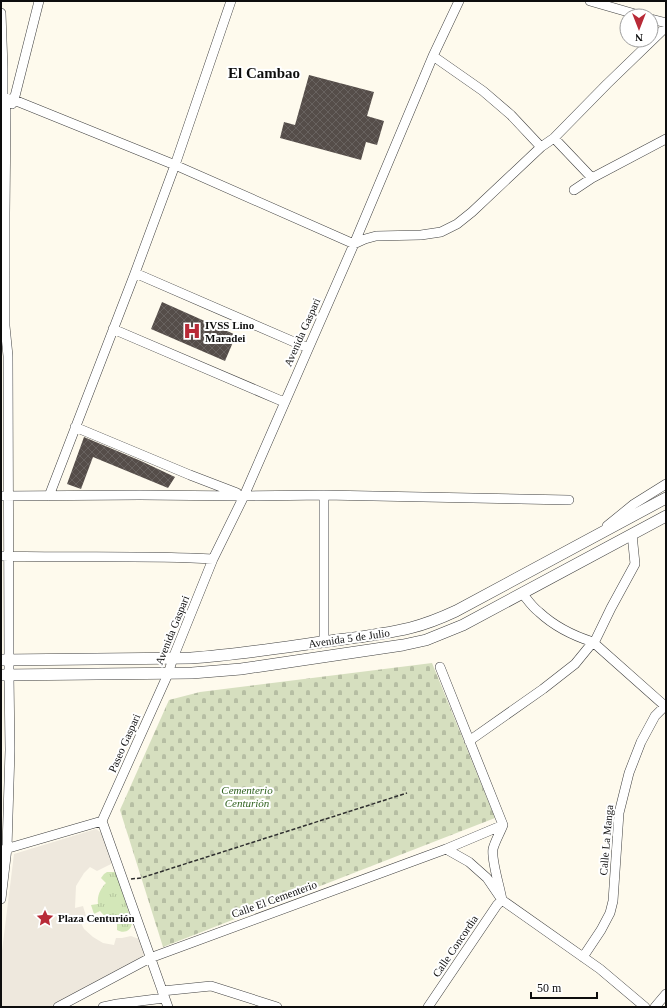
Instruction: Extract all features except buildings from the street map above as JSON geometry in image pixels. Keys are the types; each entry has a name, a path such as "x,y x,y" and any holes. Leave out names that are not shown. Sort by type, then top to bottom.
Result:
{"street":[{"path":"6,112 14,100 39,1"},
{"path":"49,496 175,165 231,1"},
{"name":"Avenida Gaspari","path":"168,674 173,658 214,559 244,496 354,244 433,56 459,1"},
{"path":"590,1 619,9"},
{"path":"1,13 3,68 2,97 6,112 5,326 8,356 5,496 5,675 10,750 5,801 1,899"},
{"path":"2,97 14,100 175,165 354,244 376,236 421,235 441,232 457,224 472,212 541,147 554,138 666,27"},
{"path":"433,56 483,91 511,115 541,147"},
{"path":"554,138 592,178"},
{"path":"574,190 592,178 666,139"},
{"path":"135,273 308,348"},
{"path":"113,329 284,402"},
{"path":"1,349 8,356"},
{"path":"75,427 244,496"},
{"path":"595,536 634,504 666,484"},
{"path":"5,496 324,495 569,500"},
{"path":"324,495 324,642"},
{"name":"Avenida 5 de Julio","path":"5,660 191,658 324,642 411,628 456,611 666,498"},
{"name":"Avenida 5 de Julio","path":"5,675 192,673 240,669 415,643 440,635 463,625 632,534 665,519"},
{"path":"470,741 550,684 574,664 594,643 635,564 632,534"},
{"path":"5,556 214,559"},
{"path":"522,593 538,612 553,623 576,636 594,643 666,706"},
{"path":"440,666 503,825 493,850 494,864 501,889 502,900"},
{"name":"Paseo Gaspari","path":"102,822 168,674"},
{"name":"Calle La Manga","path":"583,957 601,930 610,913 613,901 619,813 629,773 640,742 655,716 666,706"},
{"path":"4,849 102,822 168,1007"},
{"name":"Calle El Cementerio","path":"58,1007 150,958 446,848 503,825"},
{"path":"446,848 469,862 487,878 502,900 600,969 645,1007"},
{"name":"Calle Concordia","path":"428,1007 497,905 502,900"},
{"path":"103,1007 163,994 212,986 277,1007"},
{"path":"655,1007 666,994"}],"path":[{"path":"123,880 141,878 407,794"}],"green space":[{"name":"Cementerio Centurión","path":"432,663 495,818 163,947 120,810 169,700 200,692"},
{"path":"107,872 116,872 132,923 129,930 125,932 117,930 117,923 109,921 100,911 94,914 91,905 98,904 99,893 106,883 101,878"}],"shaded area":[{"name":"Plaza Centurión","path":"96,829 104,835 112,859 111,864 97,871 90,867 84,873 76,886 75,908 83,906 86,916 80,921 84,929 103,943 114,945 116,938 131,936 139,939 145,955 143,958 50,1007 1,1007 1,959 14,854"}],"place":[{"name":"IVSS Lino Maradei","path":"192,331"},
{"name":"Plaza Centurión","path":"45,918"}],"district":[{"name":"El Cambao","path":"264,73"}]}
